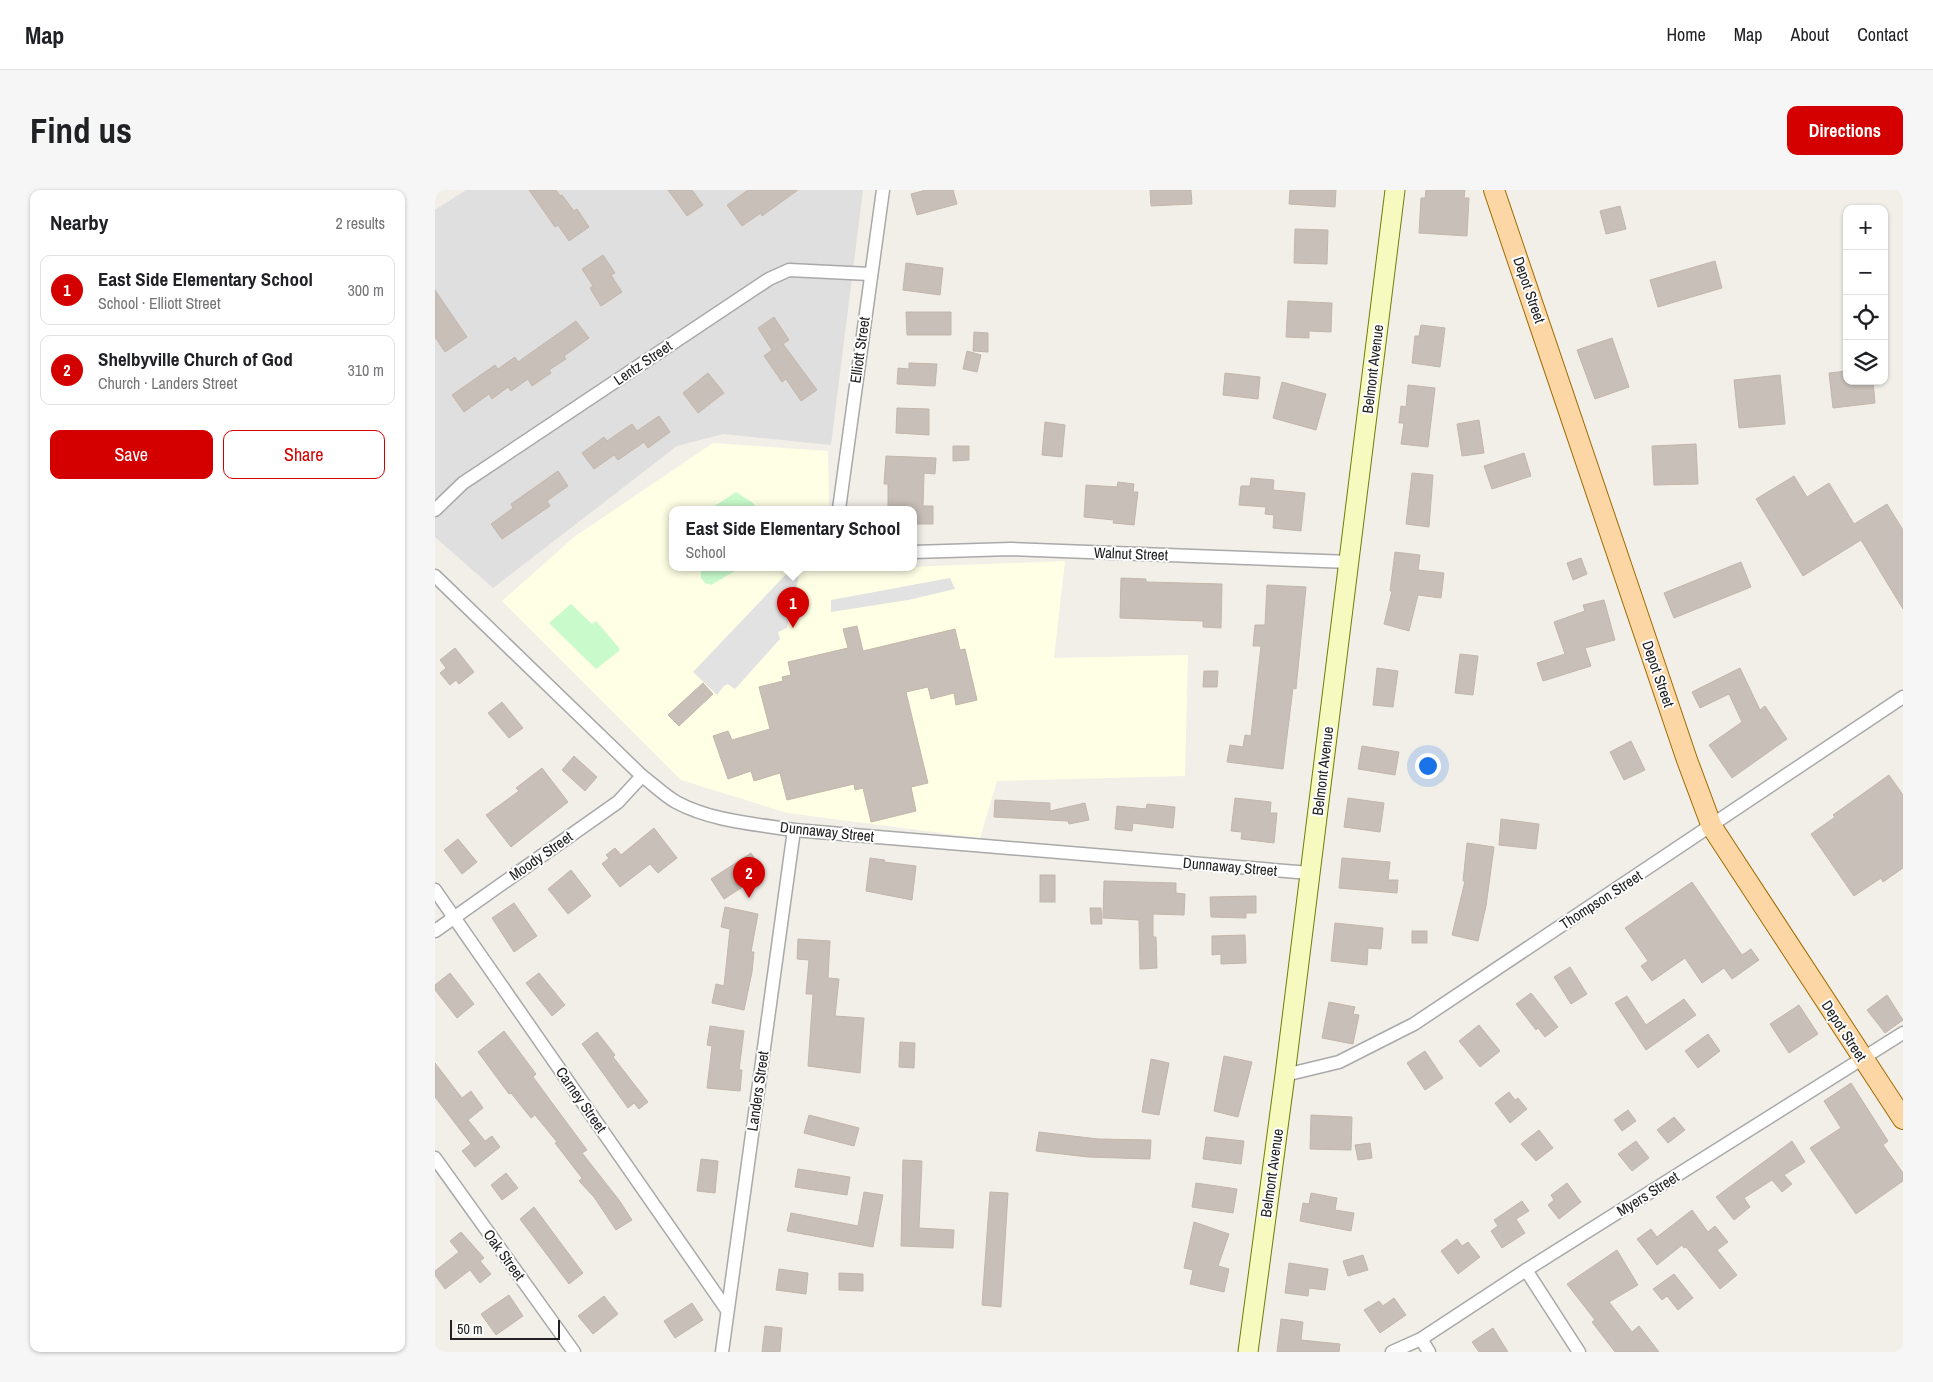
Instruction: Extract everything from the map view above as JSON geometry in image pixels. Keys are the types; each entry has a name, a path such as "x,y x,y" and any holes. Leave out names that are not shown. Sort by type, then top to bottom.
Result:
{"main road":[{"name":"Belmont Avenue","path":"1248,1352 1350,562 1395,190"},
{"name":"Depot Street","path":"1494,190 1687,760 1712,826 1903,1119"}],"street":[{"name":"Elliott Street","path":"839,506 883,190"},
{"name":"Lentz Street","path":"435,510 463,483 769,279 789,270 870,274"},
{"name":"Walnut Street","path":"917,552 1011,549 1350,562"},
{"name":"Dunnaway Street","path":"435,576 642,776 676,801 697,811 721,818 794,830 1310,873"},
{"name":"Thompson Street","path":"1285,1075 1339,1062 1414,1024 1903,697"},
{"name":"Moody Street","path":"435,931 617,802 642,776"},
{"name":"Landers Street","path":"722,1352 794,830"},
{"name":"Carney Street","path":"435,890 727,1310"},
{"name":"Myers Street","path":"1392,1352 1421,1339 1903,1033"},
{"name":"Oak Street","path":"435,1158 574,1352"},
{"path":"1527,1270 1579,1352"},
{"path":"1421,1339 1429,1352"}],"shaded area":[{"path":"466,190 863,190 831,445 723,434 677,446 493,588 435,537 435,210"},
{"path":"713,443 828,451 829,506 669,506 669,571 917,571 917,567 1065,561 1054,658 1188,655 1185,776 997,781 980,838 787,813 681,780 502,601 574,537"},
{"path":"789,571 794,571 799,575 787,628 778,632 780,639 735,689 728,684 717,695 693,672"},
{"path":"950,578 955,589 908,600 831,612 831,600"}],"green space":[{"path":"736,492 755,506 715,506"},
{"path":"701,571 735,571 711,585 705,583 701,578"},
{"path":"571,604 592,624 596,621 619,648 619,651 596,669 549,623"}],"building":[{"path":"529,190 556,190 574,211 577,209 589,227 569,241 558,225 555,227"},
{"path":"668,190 692,190 703,205 687,216"},
{"path":"748,190 798,190 762,216 761,213 742,226 727,205"},
{"path":"926,190 953,190 957,204 917,215 911,194"},
{"path":"1150,190 1191,190 1192,204 1151,206"},
{"path":"1290,190 1336,190 1335,207 1289,204"},
{"path":"1426,190 1465,190 1464,198 1469,198 1467,236 1419,233 1421,198 1425,198"},
{"path":"1620,206 1626,229 1606,234 1600,211"},
{"path":"1295,229 1328,230 1327,264 1294,263"},
{"path":"603,255 615,273 611,275 622,292 601,306 590,288 593,286 582,269"},
{"path":"1715,261 1722,288 1658,307 1650,280"},
{"path":"906,263 943,268 940,295 903,290"},
{"path":"435,290 467,337 445,352 435,337"},
{"path":"1288,301 1332,303 1331,332 1309,331 1309,338 1286,337"},
{"path":"906,312 951,312 951,335 907,335"},
{"path":"774,317 789,340 783,344 817,390 801,401 786,379 782,382 764,356 772,350 758,328"},
{"path":"576,321 589,338 564,356 566,359 549,370 551,373 532,386 528,379 511,391 508,387 492,399 489,394 464,412 452,395 495,365 498,369 515,357 518,362"},
{"path":"1421,325 1445,328 1440,367 1412,363 1415,336 1419,336"},
{"path":"974,332 988,333 988,352 973,351"},
{"path":"1612,338 1629,387 1595,399 1577,350"},
{"path":"967,351 981,355 977,372 963,369"},
{"path":"909,363 937,364 935,386 897,384 898,368 909,369"},
{"path":"1843,371 1843,385 1873,385 1875,403 1833,408 1829,373"},
{"path":"708,373 724,393 698,413 683,393"},
{"path":"1225,373 1260,377 1258,399 1223,395"},
{"path":"1780,375 1785,424 1739,428 1734,380"},
{"path":"1282,382 1326,394 1316,430 1273,418"},
{"path":"1408,385 1435,388 1428,447 1401,444 1404,423 1399,423 1401,406 1406,407"},
{"path":"897,408 929,409 929,435 896,433"},
{"path":"659,416 670,432 648,448 644,442 618,460 614,455 594,469 582,453 604,437 607,441 632,424 637,431"},
{"path":"1479,420 1484,453 1462,456 1457,424"},
{"path":"1045,422 1065,425 1062,457 1042,455"},
{"path":"1696,444 1698,484 1654,485 1652,446"},
{"path":"953,446 969,446 969,460 953,461"},
{"path":"1524,453 1531,476 1492,489 1484,466"},
{"path":"886,456 936,458 935,474 924,473 923,506 933,506 933,524 917,524 917,506 888,506 888,484 884,484"},
{"path":"558,471 568,486 547,501 550,506 502,539 491,524 513,508 511,504"},
{"path":"1412,473 1433,475 1429,527 1406,524"},
{"path":"1794,476 1807,497 1829,483 1854,524 1887,504 1903,530 1903,609 1861,540 1803,576 1756,499"},
{"path":"1251,478 1274,480 1273,490 1305,493 1301,531 1273,528 1274,515 1265,514 1266,507 1239,505 1241,486 1250,486"},
{"path":"1118,482 1134,484 1133,492 1138,492 1134,525 1113,523 1114,520 1084,517 1086,485 1117,487"},
{"path":"1395,552 1420,555 1418,570 1444,573 1441,598 1418,595 1409,631 1384,624 1392,591 1390,591"},
{"path":"1581,558 1587,574 1573,580 1567,563"},
{"path":"1741,562 1751,587 1674,618 1664,593"},
{"path":"1121,578 1146,579 1146,582 1222,584 1221,628 1203,627 1203,621 1120,618"},
{"path":"1267,585 1306,587 1296,689 1293,688 1283,769 1227,762 1230,745 1243,747 1245,735 1251,736 1261,646 1253,646 1255,625 1265,625"},
{"path":"1604,600 1615,640 1585,648 1591,666 1543,681 1537,663 1565,654 1554,622 1585,611 1583,605"},
{"path":"857,626 863,651 955,629 960,650 965,649 977,700 956,705 954,693 931,699 928,687 906,692 928,783 911,787 916,811 871,822 863,788 855,790 854,784 787,800 780,773 754,781 751,771 728,779 713,736 728,731 732,740 770,729 759,687 783,681 782,677 791,675 788,662 848,648 843,629"},
{"path":"455,648 474,672 459,684 456,680 450,685 440,673 446,668 440,660"},
{"path":"1460,654 1478,656 1473,695 1455,693"},
{"path":"1377,668 1398,671 1393,707 1373,705"},
{"path":"1740,668 1760,710 1765,706 1787,739 1732,778 1709,745 1742,722 1729,694 1700,708 1692,692"},
{"path":"1204,671 1218,671 1217,687 1203,687"},
{"path":"703,683 713,694 679,726 668,715"},
{"path":"502,702 523,728 509,738 488,713"},
{"path":"1631,741 1645,770 1624,780 1610,752"},
{"path":"1362,746 1399,752 1395,775 1358,769"},
{"path":"574,756 597,777 585,791 562,770"},
{"path":"542,768 568,802 511,847 486,815 519,791 516,788"},
{"path":"1889,775 1903,795 1903,868 1883,882 1881,878 1854,896 1811,834 1835,817 1833,815"},
{"path":"1235,798 1271,802 1270,813 1277,813 1274,843 1241,839 1242,832 1231,831"},
{"path":"1348,798 1384,803 1380,832 1344,827"},
{"path":"995,800 1050,803 1050,811 1085,803 1089,820 1069,824 1068,821 994,817"},
{"path":"1147,804 1175,807 1173,828 1133,823 1132,831 1115,829 1117,806 1146,809"},
{"path":"1501,819 1539,824 1536,849 1499,845"},
{"path":"654,828 677,858 658,873 650,864 620,887 602,864 609,858 606,855 615,848 621,855"},
{"path":"458,839 477,862 462,874 444,850"},
{"path":"1467,843 1494,847 1486,906 1478,941 1452,935 1465,881 1463,881"},
{"path":"751,853 764,873 724,899 711,879"},
{"path":"870,858 885,860 884,862 916,866 912,900 866,891"},
{"path":"1342,858 1390,862 1388,880 1398,880 1397,893 1339,888"},
{"path":"571,870 591,896 568,914 548,889"},
{"path":"1040,875 1055,875 1055,902 1040,902"},
{"path":"1104,881 1176,883 1176,893 1185,894 1184,915 1153,914 1153,937 1156,937 1157,968 1140,969 1139,920 1103,918"},
{"path":"1692,882 1742,955 1751,949 1759,960 1732,979 1724,968 1702,983 1685,958 1652,981 1641,966 1648,961 1625,928"},
{"path":"1256,896 1256,913 1246,913 1246,918 1211,917 1210,897"},
{"path":"514,903 537,936 514,952 492,918"},
{"path":"725,907 758,914 751,952 754,952 752,972 744,1010 712,1003 716,984 724,986 730,929 721,927"},
{"path":"1090,908 1101,908 1102,924 1091,924"},
{"path":"1335,923 1383,928 1381,949 1368,948 1367,965 1331,961"},
{"path":"1412,931 1427,931 1427,943 1412,943"},
{"path":"1245,935 1246,963 1221,964 1221,954 1212,955 1212,936"},
{"path":"798,939 830,941 828,978 839,979 835,1016 864,1018 860,1073 808,1066 813,994 806,994 809,960 797,959"},
{"path":"1570,967 1587,994 1571,1004 1554,977"},
{"path":"450,973 474,1004 457,1018 435,990 435,985"},
{"path":"539,973 565,1005 552,1016 526,983"},
{"path":"1531,993 1558,1027 1545,1037 1538,1028 1536,1030 1516,1004"},
{"path":"1887,995 1903,1020 1885,1033 1867,1010"},
{"path":"1627,996 1646,1025 1684,999 1696,1015 1646,1050 1615,1003"},
{"path":"1329,1002 1355,1007 1353,1014 1359,1015 1353,1044 1322,1038"},
{"path":"1799,1005 1818,1034 1789,1053 1770,1024"},
{"path":"1479,1025 1500,1051 1480,1067 1459,1041"},
{"path":"710,1026 744,1031 739,1070 742,1070 740,1091 707,1088 712,1046 707,1045"},
{"path":"504,1031 536,1074 533,1077 587,1150 582,1153 619,1200 632,1220 616,1230 594,1197 579,1181 582,1178 555,1143 557,1142 535,1115 531,1118 511,1093 509,1094 478,1052"},
{"path":"597,1032 615,1055 613,1057 648,1102 639,1109 634,1103 628,1108 582,1044"},
{"path":"1708,1034 1720,1051 1698,1068 1685,1051"},
{"path":"900,1042 915,1043 914,1068 899,1067"},
{"path":"1425,1051 1443,1078 1425,1090 1407,1063"},
{"path":"1224,1056 1252,1062 1238,1117 1214,1111"},
{"path":"1151,1059 1169,1063 1159,1115 1142,1112"},
{"path":"435,1063 462,1098 471,1091 483,1108 468,1120 485,1141 492,1136 500,1147 475,1167 462,1151 471,1144 435,1097"},
{"path":"1851,1083 1888,1141 1883,1145 1903,1173 1903,1181 1856,1214 1810,1148 1841,1128 1824,1101"},
{"path":"1509,1092 1515,1100 1518,1098 1527,1109 1510,1123 1495,1103"},
{"path":"1628,1110 1636,1121 1622,1131 1614,1120"},
{"path":"809,1115 859,1128 854,1146 804,1133"},
{"path":"1311,1115 1352,1117 1351,1150 1310,1149"},
{"path":"1674,1117 1685,1130 1668,1143 1657,1130"},
{"path":"1539,1130 1553,1148 1536,1161 1521,1144"},
{"path":"1039,1132 1098,1139 1151,1140 1150,1159 1088,1157 1036,1151"},
{"path":"1206,1137 1244,1141 1241,1164 1203,1159"},
{"path":"1636,1141 1649,1158 1632,1171 1618,1154"},
{"path":"1792,1141 1805,1162 1784,1175 1792,1184 1782,1192 1772,1180 1744,1198 1750,1207 1734,1220 1716,1197"},
{"path":"1370,1143 1372,1158 1358,1160 1355,1145"},
{"path":"701,1159 718,1161 715,1193 697,1191"},
{"path":"903,1160 922,1161 919,1228 954,1230 953,1248 901,1246"},
{"path":"798,1169 850,1177 847,1195 795,1187"},
{"path":"506,1173 518,1188 502,1200 491,1185"},
{"path":"1196,1183 1237,1189 1233,1213 1192,1207"},
{"path":"1567,1183 1581,1202 1559,1219 1548,1205 1554,1200 1551,1195"},
{"path":"864,1192 883,1195 873,1247 787,1231 791,1213 858,1226"},
{"path":"990,1192 1008,1193 1001,1307 982,1305"},
{"path":"1311,1193 1337,1198 1335,1210 1354,1213 1351,1231 1300,1221 1303,1203 1309,1204"},
{"path":"1522,1201 1529,1211 1516,1219 1525,1233 1502,1248 1491,1231 1498,1226 1494,1220"},
{"path":"534,1207 583,1273 569,1284 520,1219"},
{"path":"1692,1210 1708,1232 1715,1226 1728,1242 1717,1250 1737,1275 1720,1289 1686,1247 1684,1248 1682,1245 1657,1265 1637,1239 1651,1229 1657,1237"},
{"path":"1194,1222 1229,1234 1218,1266 1229,1269 1224,1292 1190,1284 1193,1270 1184,1268"},
{"path":"461,1232 484,1258 480,1261 491,1274 480,1283 470,1270 445,1289 435,1275 435,1271 459,1252 450,1241"},
{"path":"1457,1239 1462,1246 1468,1242 1480,1257 1458,1274 1441,1251"},
{"path":"1617,1250 1638,1285 1609,1302 1632,1332 1639,1326 1659,1352 1615,1352 1592,1322 1595,1320 1567,1284"},
{"path":"1363,1255 1368,1270 1348,1276 1343,1261"},
{"path":"1289,1263 1328,1269 1325,1290 1309,1288 1308,1296 1285,1293"},
{"path":"779,1269 808,1273 806,1294 776,1290"},
{"path":"839,1273 863,1274 863,1291 839,1290"},
{"path":"1674,1274 1693,1298 1678,1310 1667,1296 1662,1300 1653,1289"},
{"path":"509,1295 523,1316 496,1335 481,1314"},
{"path":"604,1296 618,1314 593,1334 578,1316"},
{"path":"1394,1298 1406,1315 1380,1333 1364,1310 1379,1301 1383,1306"},
{"path":"692,1303 703,1320 675,1338 664,1321"},
{"path":"1281,1319 1303,1322 1301,1340 1340,1344 1339,1352 1277,1352"},
{"path":"765,1326 782,1328 780,1352 762,1352"},
{"path":"1493,1328 1508,1352 1479,1352 1472,1342"}],"place":[{"name":"East Side Elementary School","path":"793,628"},
{"name":"Shelbyville Church of God","path":"749,898"}]}
